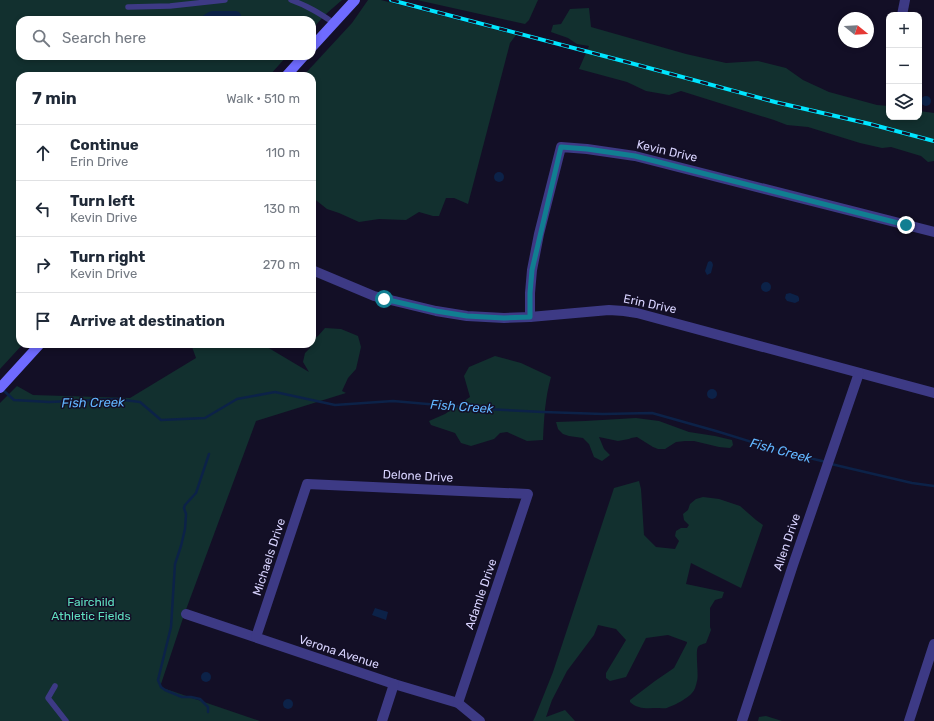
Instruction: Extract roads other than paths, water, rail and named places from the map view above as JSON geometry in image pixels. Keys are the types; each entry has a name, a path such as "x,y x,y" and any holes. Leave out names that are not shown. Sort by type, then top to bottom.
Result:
{"main road":[{"path":"316,43 355,0"},
{"path":"290,72 300,60"},
{"path":"4,384 36,348"}],"street":[{"path":"903,12 905,0"},
{"name":"Kevin Drive","path":"530,317 532,270 561,147 635,156 934,232"},
{"name":"Erin Drive","path":"316,272 374,296 436,311 468,316 504,318 618,310 630,312 675,322 934,393"},
{"name":"Allen Drive","path":"742,721 793,565 859,373"},
{"name":"Delone Drive","path":"307,484 528,494"},
{"name":"Michaels Drive","path":"256,638 307,484"},
{"name":"Adamle Drive","path":"458,703 528,494"},
{"name":"Verona Avenue","path":"186,614 394,684 458,703 480,721"},
{"path":"909,721 934,644"},
{"path":"382,721 394,684"}],"lane":[{"path":"128,7 170,6 225,0"},
{"path":"291,0 307,6 334,24"},
{"path":"55,686 48,698 66,721"}],"water":[{"path":"212,11 236,11 241,15 203,16"},
{"path":"928,96 931,99 930,105 922,105 922,97"},
{"path":"497,172 501,172 504,177 501,182 497,182 494,179 494,175"},
{"path":"710,261 713,265 711,273 707,275 705,271 708,262"},
{"path":"764,282 768,282 770,283 770,291 764,292 761,289 761,285"},
{"path":"790,293 798,296 799,301 795,303 787,301 785,298 786,294"},
{"path":"710,389 714,389 716,390 716,398 710,399 707,396 707,392"},
{"path":"375,608 388,612 386,620 372,615"},
{"path":"204,672 208,672 210,673 210,681 204,682 201,679 201,675"},
{"path":"286,699 290,699 293,704 290,709 286,709 283,706 283,702"}],"waterway":[{"name":"Fish Creek","path":"3,390 14,400 49,402 116,399 140,402 161,420 205,418 237,399 275,392 335,405 393,401 485,409 543,412 603,414 652,413 781,451 826,462"},
{"path":"208,712 208,707 200,699 182,697 165,690 161,687 158,680 171,627 175,564 185,529 186,514 184,508 196,493 209,454"},
{"name":"Fish Creek","path":"831,464 912,483 934,486"}],"railway":[{"path":"391,0 775,102 870,124 934,141"}],"park label":[{"name":"Fairchild Athletic Fields","path":"91,609"}]}
